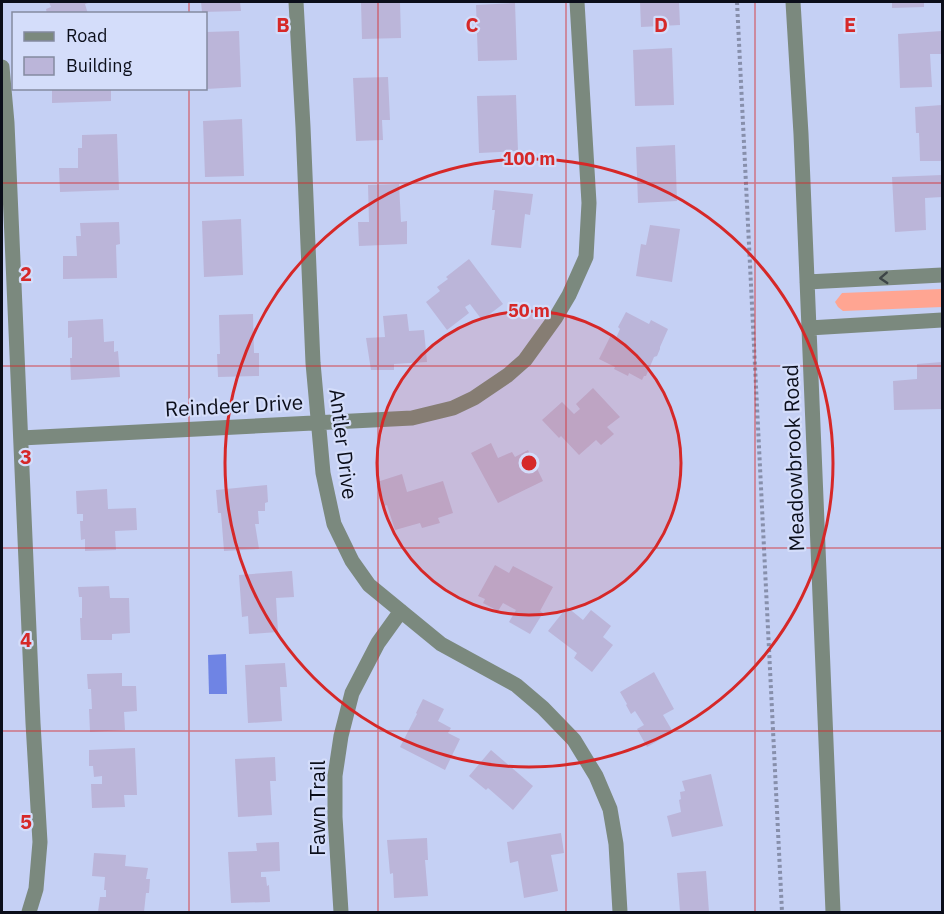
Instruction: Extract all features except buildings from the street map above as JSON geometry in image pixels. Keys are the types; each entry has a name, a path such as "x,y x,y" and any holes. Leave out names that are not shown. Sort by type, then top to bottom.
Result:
{"street":[{"name":"Antler Drive","path":"296,2 313,363 323,473 334,524 352,561 369,585 441,644 516,685 543,708 574,740 596,776 610,809 616,844 620,912"},
{"name":"Reindeer Drive","path":"21,438 412,418 453,408 474,398 508,375 525,360 556,317 586,257 589,203 577,2"},
{"name":"Meadowbrook Road","path":"793,2 801,134 833,912"},
{"path":"2,68 7,123 32,711 40,842 36,889 29,912"},
{"path":"807,282 942,275"},
{"path":"809,328 942,320"},
{"name":"Fawn Trail","path":"341,912 335,817 335,776 341,736 352,693 378,643 401,611"}],"path":[{"path":"737,2 782,912"}],"shaded area":[{"path":"942,289 942,307 843,311 835,302 842,293"}],"water":[{"path":"226,654 227,694 209,694 208,655"}]}
